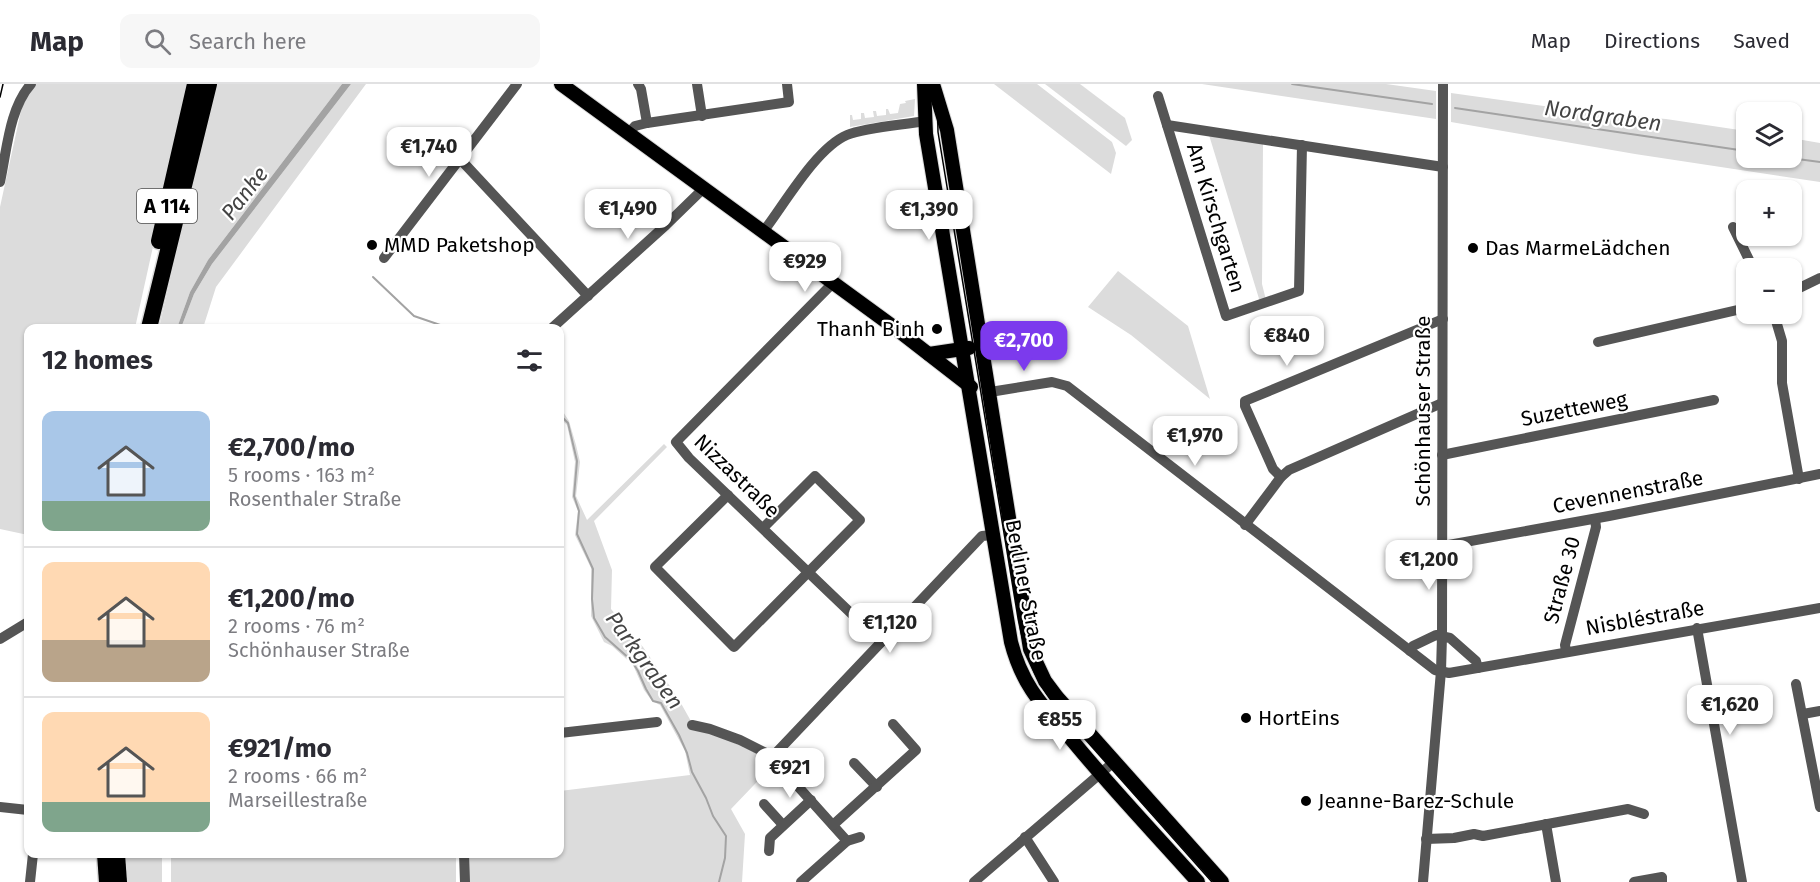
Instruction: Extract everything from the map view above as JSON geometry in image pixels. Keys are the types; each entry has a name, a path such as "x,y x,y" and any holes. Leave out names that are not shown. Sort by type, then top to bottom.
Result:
{"highway":[{"name":"A 114","path":"140,324 195,84"},
{"name":"A 114","path":"150,324 209,84"},
{"path":"105,858 107,882"},
{"path":"117,858 119,882"}],"main road":[{"path":"561,84 929,354 968,386 990,392"},
{"name":"Berliner Straße","path":"924,84 925,121 1011,642 1018,667 1031,691 1100,774 1198,882"},
{"name":"Berliner Straße","path":"933,84 944,116 1030,650 1050,689 1222,882"},
{"path":"925,121 944,116"},
{"path":"943,230 963,227"},
{"path":"929,354 977,349 984,362"}],"street":[{"path":"0,182 16,106 22,94 31,84"},
{"path":"384,258 518,84"},
{"path":"638,84 641,89 646,123"},
{"path":"697,84 702,116"},
{"path":"629,133 635,126 646,123 789,102 787,84"},
{"name":"Schönhauser Straße","path":"1423,882 1442,636 1443,84"},
{"name":"Am Kirschgarten","path":"1158,96 1226,316 1299,291 1302,145"},
{"path":"763,232 819,156 839,139 855,132 925,121"},
{"name":"Am Kirschgarten","path":"1167,125 1443,167"},
{"path":"461,160 588,296"},
{"path":"556,324 704,188"},
{"path":"1733,227 1748,258"},
{"path":"1802,287 1820,278"},
{"name":"Nizzastraße","path":"833,284 677,440 677,446 881,642"},
{"path":"1598,342 1736,310"},
{"path":"1281,477 1273,469 1245,406 1245,401 1443,319"},
{"path":"1776,324 1782,347 1782,383 1799,479"},
{"path":"990,392 1052,382 1067,386 1410,651 1435,670 1441,671"},
{"name":"Suzetteweg","path":"1442,455 1713,400"},
{"path":"1245,525 1281,477 1298,465 1442,403"},
{"name":"Cevennenstraße","path":"1443,546 1595,519 1820,474"},
{"path":"728,495 655,567 734,647 860,520 815,476 764,528"},
{"name":"Straße 30","path":"1566,651 1565,645 1596,527 1595,519"},
{"path":"774,757 982,537 993,534"},
{"name":"Nisbléstraße","path":"1441,671 1449,673 1820,608"},
{"path":"0,639 24,624"},
{"path":"1697,628 1742,882"},
{"path":"1410,651 1413,646 1436,635 1442,636 1450,638 1467,653 1476,661 1478,668"},
{"path":"1796,684 1820,807"},
{"path":"1803,714 1820,711"},
{"path":"564,733 657,722"},
{"path":"833,825 916,750 893,724"},
{"path":"692,725 740,740 774,757 847,841"},
{"path":"974,882 1115,761"},
{"path":"854,763 877,787"},
{"path":"769,851 770,838 811,800"},
{"path":"764,804 783,825"},
{"path":"0,807 24,810"},
{"path":"1426,838 1454,838 1474,834 1483,836 1628,809 1644,814"},
{"path":"1546,824 1556,882"},
{"path":"801,882 847,841 860,837"},
{"path":"1025,837 1054,882"},
{"path":"30,882 33,858"},
{"path":"464,858 465,882"},
{"path":"1634,882 1662,877 1662,882"}],"shaded area":[{"path":"36,84 189,84 136,324 24,324 24,534 0,529 0,207 22,106"},
{"path":"216,84 342,84 208,260 190,292 178,324 160,324"},
{"path":"342,84 351,84 212,264 194,294 183,324 178,324 190,292 208,260"},
{"path":"351,84 366,84 216,287 204,324 183,324 194,294 212,264"},
{"path":"994,84 1037,84 1112,142 1116,153 1111,174"},
{"path":"1045,84 1080,84 1125,118 1132,140 1126,146"},
{"path":"1202,84 1386,84 1436,91 1436,119"},
{"path":"1451,93 1736,130 1736,168 1802,168 1802,140 1820,143 1820,182 1635,154 1451,122"},
{"path":"915,99 914,116 850,127 850,115 853,120 861,119 861,113 864,113 865,118 874,117 873,111 876,111 877,116 886,115 886,109 890,114 898,113 900,104"},
{"path":"1209,135 1263,144 1262,284 1266,300 1260,302"},
{"path":"1118,271 1188,326 1210,399 1131,335 1088,307"},
{"path":"564,413 569,421 580,462 576,496 587,520 664,444 667,447 594,521 612,570 611,609 643,647 692,723 762,756 772,766 731,809 745,834 742,882 469,882 468,858 564,858 564,791 690,775 685,751 660,705 652,701 644,690 633,665 612,646 604,642 591,616 591,568 575,535 578,511 572,497 575,462 567,425 564,422"},
{"path":"123,858 162,858 162,882 126,882"},
{"path":"171,858 456,858 456,882 171,882"}],"waterway":[{"name":"Nordgraben","path":"1292,84 1432,104"},
{"name":"Nordgraben","path":"1455,108 1736,150"},
{"name":"Nordgraben","path":"1802,160 1820,162"},
{"name":"Parkgraben","path":"373,277 414,316 437,324"},
{"name":"Parkgraben","path":"564,419 568,423 577,461 574,496 579,511 577,534 593,569 594,618 605,637 631,660 653,701 661,703 679,735 692,772 713,816 726,836 725,858 719,882"}],"tram line":[{"path":"0,97 3,84"},
{"path":"937,84 938,132 1018,618 1026,652 1040,683 1053,703 1212,882"}],"place":[{"name":"MMD Paketshop","path":"372,245"},
{"name":"Das MarmeLädchen","path":"1473,248"},
{"name":"Thanh Binh","path":"937,329"},
{"name":"HortEins","path":"1246,718"},
{"name":"Jeanne-Barez-Schule","path":"1306,801"}],"water label":[{"name":"Panke","path":"244,193"}]}
